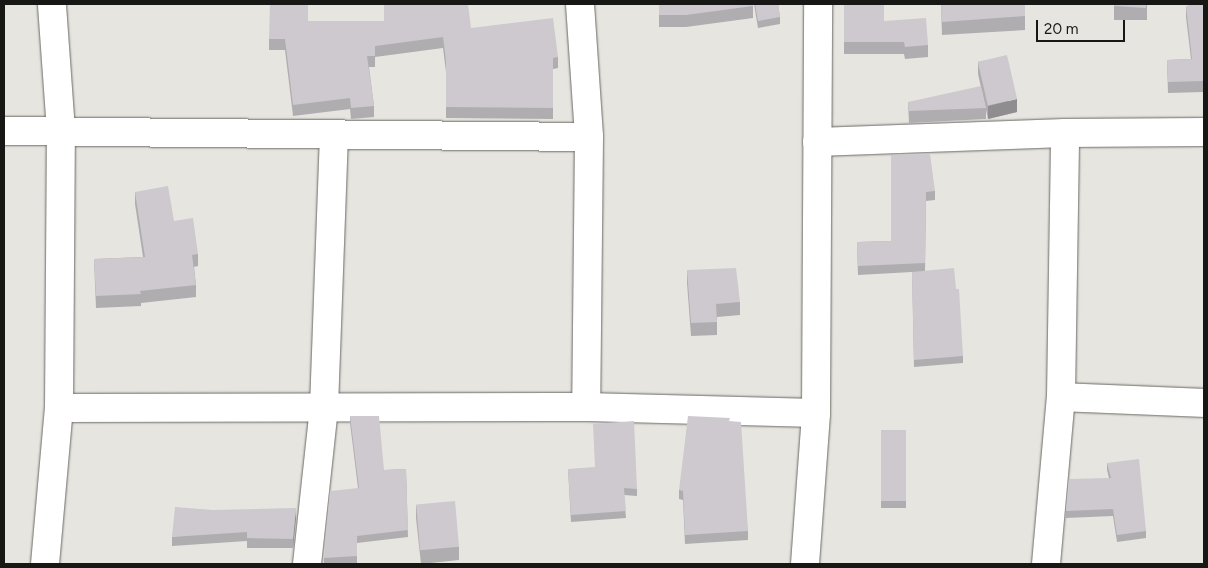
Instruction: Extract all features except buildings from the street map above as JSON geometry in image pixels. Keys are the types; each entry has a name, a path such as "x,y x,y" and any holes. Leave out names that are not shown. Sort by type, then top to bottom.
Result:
{"street":[{"path":"45,564 59,408 61,132 52,4"},
{"path":"580,4 589,137 586,406"},
{"path":"805,564 816,413 818,4"},
{"path":"4,131 589,137"},
{"path":"817,142 1065,133 1204,132"},
{"path":"1046,564 1061,397 1065,133"},
{"path":"307,564 324,407 334,135"},
{"path":"1061,397 1204,403"},
{"path":"59,408 586,406 816,413"}]}
